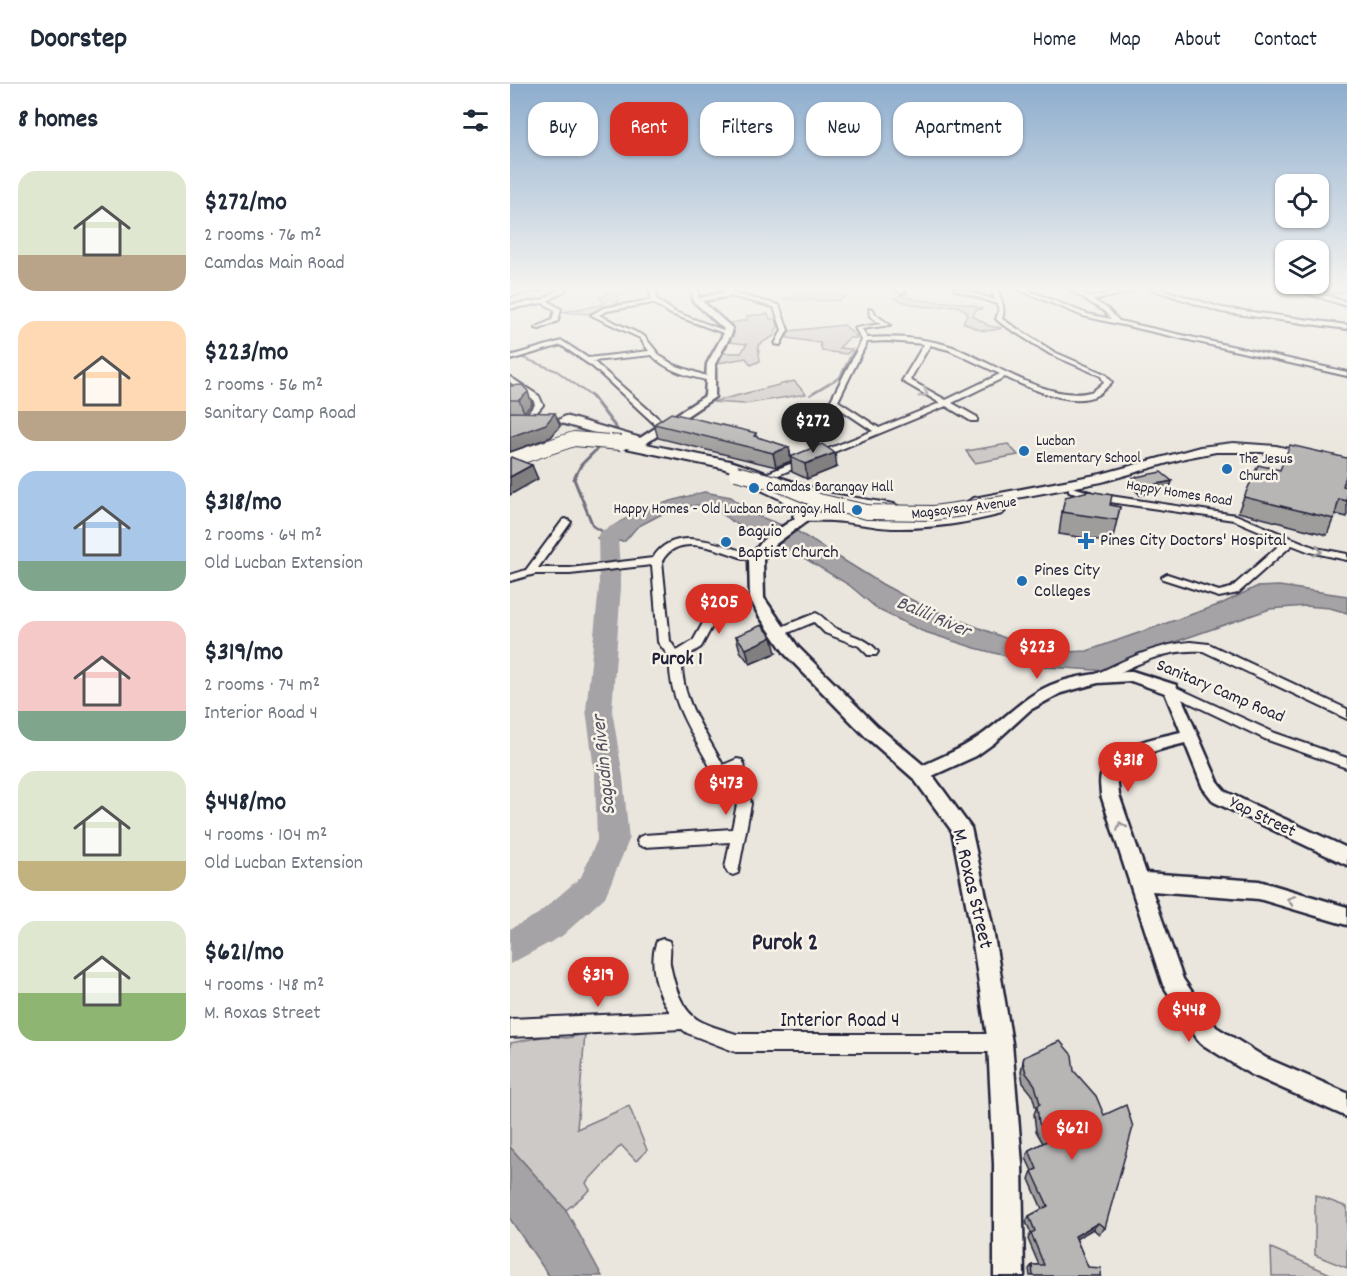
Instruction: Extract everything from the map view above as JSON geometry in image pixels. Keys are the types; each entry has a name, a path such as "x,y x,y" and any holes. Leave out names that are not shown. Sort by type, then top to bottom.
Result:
{"highway":[{"path":"572,425 619,441 641,442 713,457 717,465"},
{"path":"572,425 592,443"},
{"path":"567,446 572,425"},
{"name":"Magsaysay Avenue","path":"510,458 555,440 572,425"},
{"name":"Magsaysay Avenue","path":"510,458 564,441 585,438 768,476 830,498 905,509 950,507 1091,478 1102,478 1212,449 1232,447 1284,452 1347,466"},
{"name":"Magsaysay Avenue","path":"510,468 567,446 619,441 676,461 717,465 776,483 816,500 865,513 916,516 955,513 1011,503 1072,490 1097,483 1102,478"},
{"path":"676,461 776,490 807,514 914,524 952,520 1010,508 1011,503"},
{"path":"807,514 806,504 814,500 812,490"},
{"path":"807,514 849,502"}],"main road":[{"path":"756,559 768,543 830,498"},
{"name":"M. Roxas Street","path":"756,559 757,598 778,633 792,651 863,723 921,774 961,828 981,924 1000,1043 1007,1140 1009,1276"}],"street":[{"path":"510,358 556,345"},
{"path":"564,345 588,360 663,427"},
{"path":"650,345 653,353"},
{"path":"641,442 710,398 714,356 721,345"},
{"path":"863,345 834,402 878,431"},
{"path":"927,345 906,381 974,420"},
{"path":"936,345 1065,397 1088,395 1107,385 1108,381 1103,375 1040,345"},
{"path":"1219,345 1347,374"},
{"path":"588,360 653,353 688,374 711,379"},
{"path":"768,476 945,404 1006,374"},
{"path":"510,379 536,398 539,405 528,417"},
{"name":"Happy Homes Road","path":"1072,490 1096,496 1236,518 1312,550 1347,557"},
{"path":"530,572 566,522"},
{"path":"676,657 664,642 657,561 659,554 668,544 683,541 700,543 756,559"},
{"path":"1167,577 1219,594 1234,591 1290,541"},
{"path":"510,578 530,572 657,561"},
{"path":"733,868 744,804 737,764 720,771 680,695 673,671 676,657 697,644 712,617 757,598"},
{"path":"778,633 816,617 829,630 863,644 872,652"},
{"path":"1098,678 1168,646 1192,645 1205,647 1347,714"},
{"name":"Sanitary Camp Road","path":"921,774 988,740 1037,698 1078,682 1132,676 1172,689 1270,736 1347,763"},
{"name":"Yap Street","path":"1172,689 1212,788 1220,797 1347,857"},
{"path":"1190,736 1128,755 1118,763 1109,776 1110,795 1174,985 1208,1035 1258,1066 1347,1105"},
{"path":"644,841 738,835"},
{"path":"1140,881 1259,890 1347,916"},
{"name":"Interior Road 4","path":"663,947 661,959 668,994 686,1020 693,1028 736,1043 1000,1043"},
{"path":"510,1028 577,1028 633,1022 686,1020"}],"shaded area":[{"path":"747,345 759,345 760,361 751,365 746,358 718,363 721,353 741,353"},
{"path":"820,345 842,345 839,348 852,349 847,354 822,351"},
{"path":"794,381 806,394 744,404 712,402"},
{"path":"1008,444 1018,455 975,463 966,451"},
{"path":"585,1034 577,1129 629,1106 647,1150 636,1161 621,1145 586,1183 590,1190 566,1210 510,1147 510,1043 546,1036 567,1038"},
{"path":"1315,1195 1347,1207 1347,1268 1315,1255"},
{"path":"1271,1248 1335,1276 1272,1276"}],"water":[{"name":"Balili River","path":"704,492 731,497 755,515 795,530 882,584 925,607 1044,653 1087,651 1221,604 1256,587 1279,586 1347,596 1347,613 1330,608 1305,606 1270,609 1143,653 1110,671 1048,667 922,631 879,610 849,585 806,559 730,520 710,505 696,505 660,515 637,527 625,541 603,542 597,538 635,514"},
{"path":"510,1147 566,1210 602,1276 549,1276 510,1219"}],"building":[{"path":"522,385 528,392 519,400 510,400 510,386"},
{"path":"510,412 555,413 546,424 510,437"},
{"path":"671,413 756,433 754,436 789,447 773,453 654,424"},
{"path":"822,444 835,453 805,464 790,457"},
{"path":"1290,445 1347,458 1347,473 1343,486 1347,487 1347,501 1339,499 1334,519 1244,497 1258,465 1280,470"},
{"path":"511,457 532,465 510,477"},
{"path":"1161,472 1172,481 1142,487 1131,478"},
{"path":"1089,491 1112,495 1110,505 1120,507 1117,520 1062,512 1065,497"},
{"path":"762,625 772,637 746,649 736,636"},
{"path":"1060,1041 1072,1055 1074,1071 1096,1096 1104,1115 1126,1105 1133,1127 1105,1228 1098,1223 1075,1236 1088,1267 1101,1268 1100,1276 1033,1276 1032,1265 1044,1265 1031,1233 1035,1231 1029,1216 1048,1206 1032,1171 1037,1169 1029,1150 1049,1140 1039,1123 1037,1106 1040,1104 1035,1085 1026,1073 1023,1062 1024,1057"}],"waterway":[{"path":"810,395 840,377 853,351"},
{"path":"510,353 557,371 592,397"},
{"path":"591,395 617,429 611,435"},
{"path":"807,430 823,404"},
{"path":"601,445 581,465 574,479 593,526 608,535"},
{"name":"Sagudin River","path":"510,947 550,925 593,887 613,840 609,777 599,710 610,587 608,535 633,522"}],"place":[{"name":"Lucban Elementary School","path":"1024,451"},
{"name":"The Jesus Church","path":"1227,469"},
{"name":"Camdas Barangay Hall","path":"754,488"},
{"name":"Happy Homes - Old Lucban Barangay Hall","path":"857,510"},
{"name":"Pines City Doctors' Hospital","path":"1086,541"},
{"name":"Baguio Baptist Church","path":"726,542"},
{"name":"Pines City Colleges","path":"1022,581"}],"district":[{"name":"Purok 1","path":"677,660"},
{"name":"Purok 2","path":"785,944"}]}
